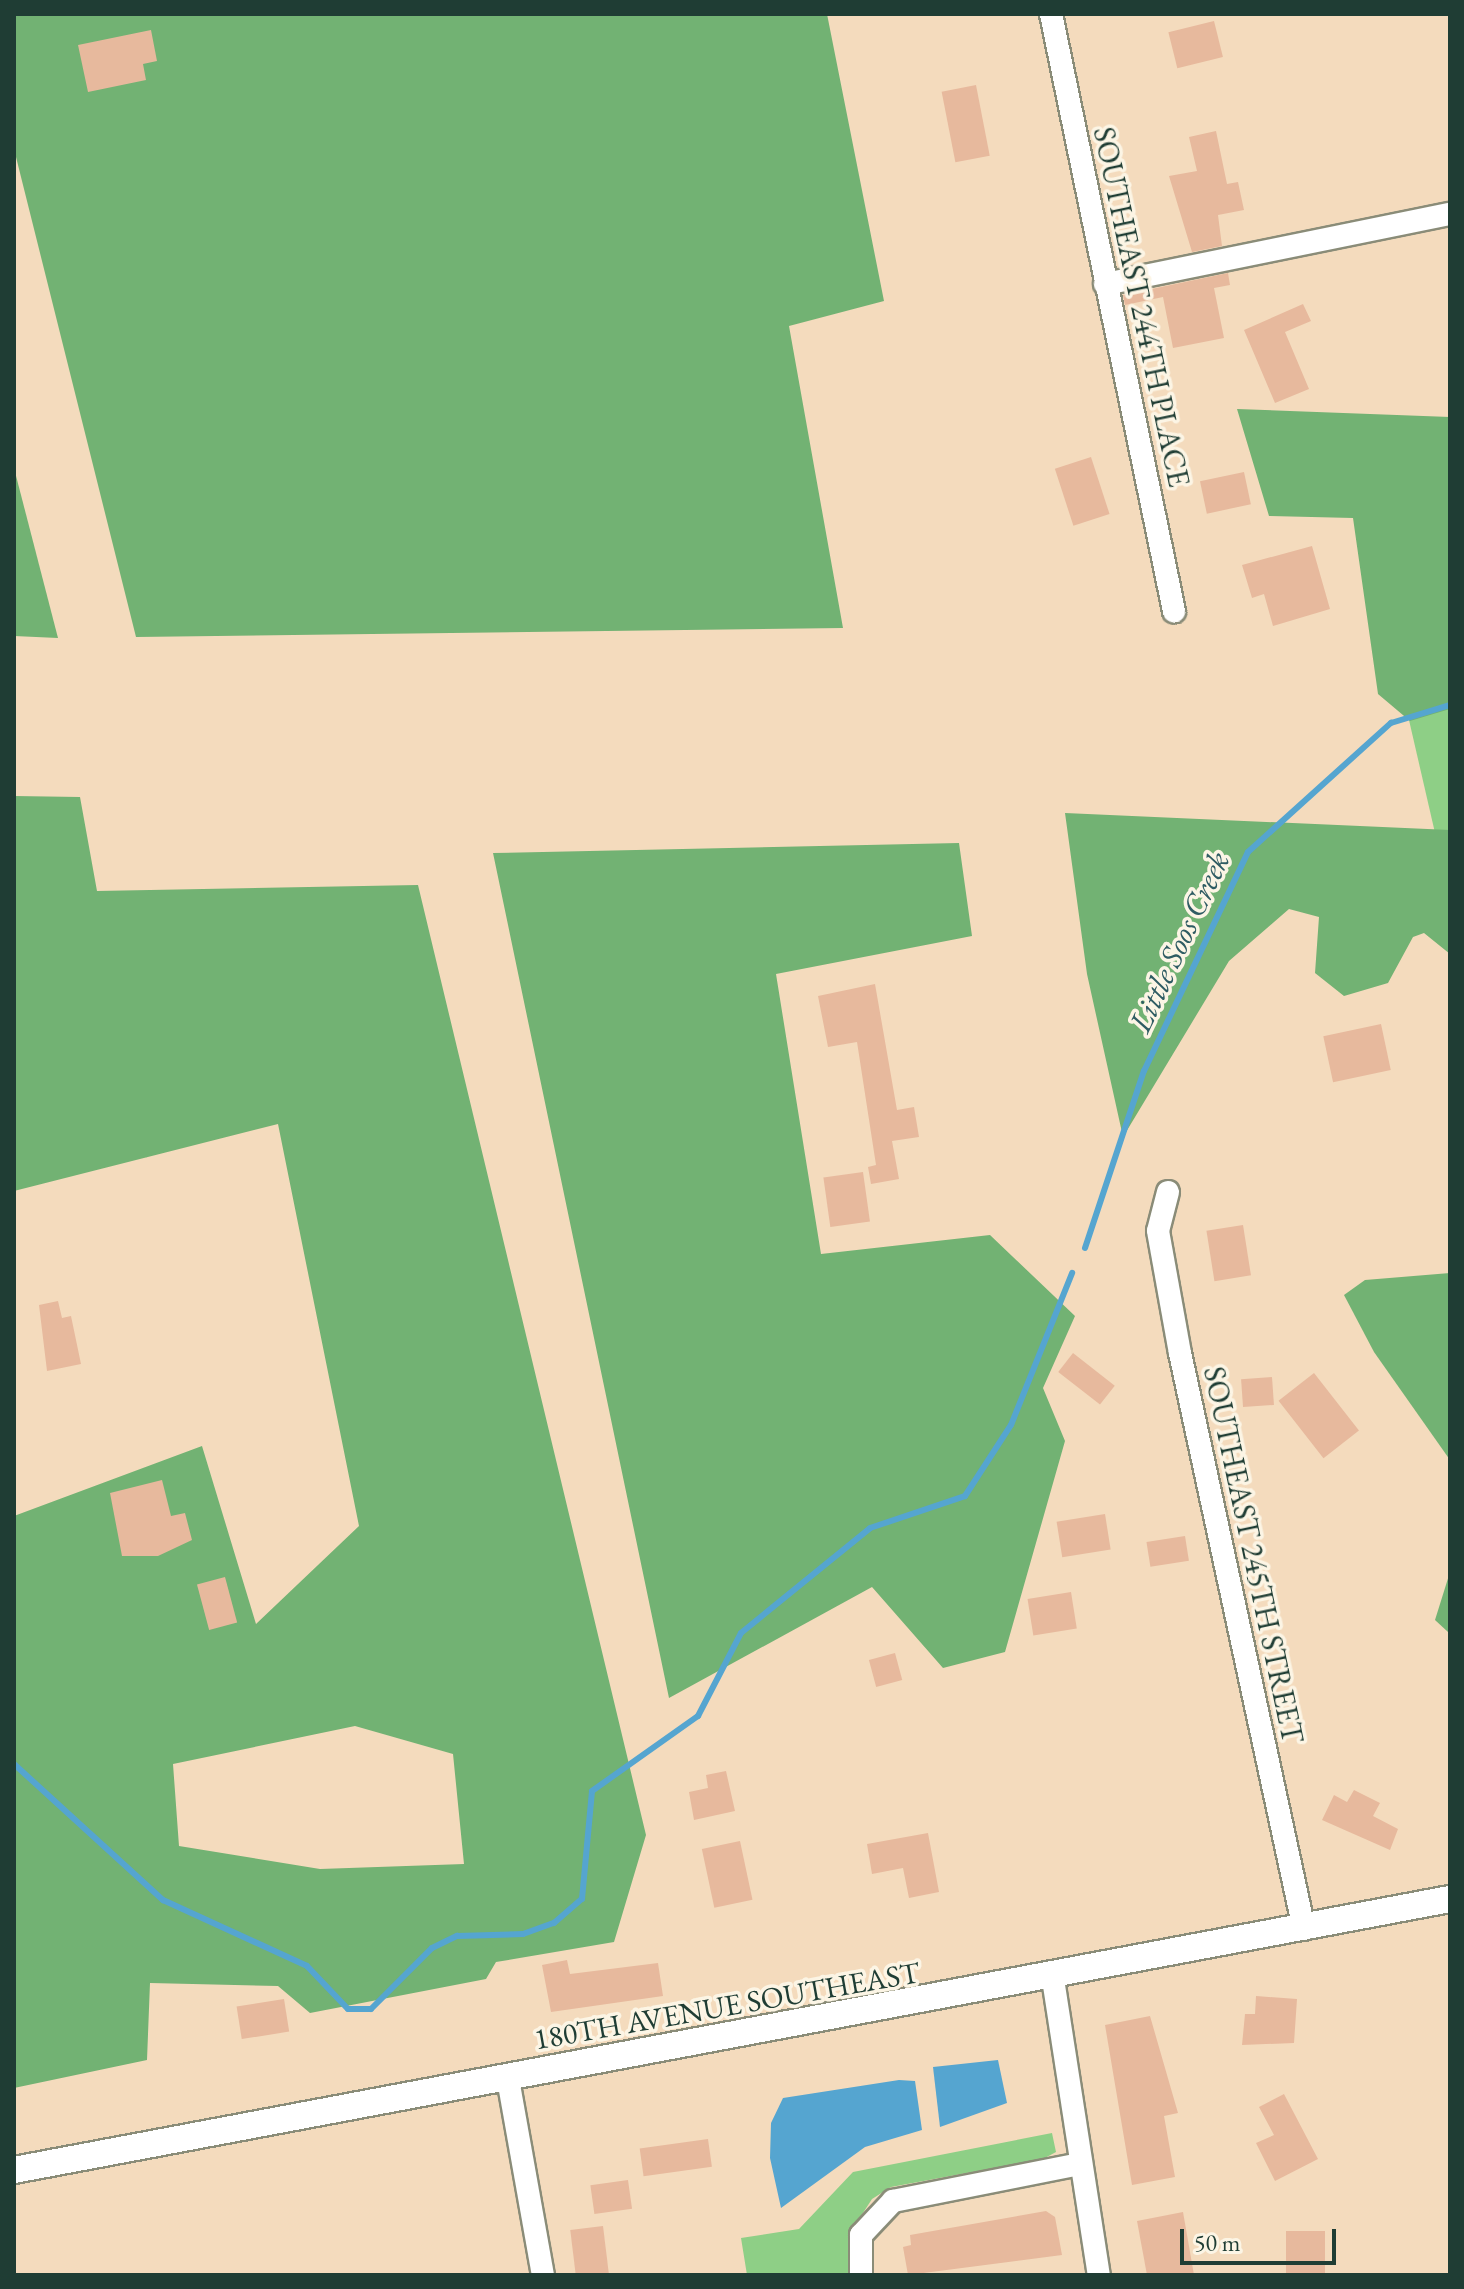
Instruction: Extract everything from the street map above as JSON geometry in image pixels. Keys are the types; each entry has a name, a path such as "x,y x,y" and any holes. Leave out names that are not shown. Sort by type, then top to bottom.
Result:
{"street":[{"name":"SOUTHEAST 244TH PLACE","path":"1051,14 1174,611"},
{"path":"1105,284 1450,214"},
{"name":"SOUTHEAST 245TH STREET","path":"1168,1192 1158,1231 1180,1353 1304,1929"},
{"name":"180TH AVENUE SOUTHEAST","path":"14,2170 1053,1979 1450,1899"},
{"path":"1053,1979 1099,2275"},
{"path":"508,2079 543,2275"},
{"path":"861,2275 857,2252 870,2220 893,2201 1080,2164"}],"green space":[{"path":"14,14 827,14 884,301 789,326 843,628 136,637 14,149"},
{"path":"1237,409 1450,417 1450,709 1410,721 1378,694 1353,518 1269,516"},
{"path":"14,468 58,638 14,636"},
{"path":"1450,699 1450,898 1406,707"},
{"path":"14,796 80,797 97,891 418,885 646,1835 614,1942 496,1962 486,1979 310,2013 278,1986 150,1983 147,2060 14,2088 14,1516 202,1446 256,1624 359,1526 278,1124 14,1191","holes":["355,1726 453,1754 464,1864 320,1869 179,1846 173,1764"]},
{"path":"1065,813 1450,830 1450,954 1424,933 1413,937 1388,983 1344,996 1315,973 1319,917 1289,909 1229,961 1123,1137 1087,974"},
{"path":"959,843 972,936 776,974 821,1254 990,1235 1075,1316 1043,1388 1065,1441 1005,1652 943,1668 872,1587 669,1698 493,853"},
{"path":"1450,1273 1450,1460 1374,1352 1344,1295 1365,1280"},
{"path":"1450,1572 1450,1631 1448,1632 1435,1620"},
{"path":"1052,2133 1056,2152 1043,2159 891,2187 872,2199 848,2236 850,2275 747,2275 741,2238 799,2229 853,2172"}],"water":[{"path":"998,2060 1007,2103 940,2127 933,2067"},
{"path":"899,2080 915,2081 922,2130 865,2147 781,2208 770,2158 771,2123 783,2098"}],"building":[{"path":"1214,21 1223,57 1177,68 1168,32"},
{"path":"151,30 157,61 143,64 146,80 88,92 78,45"},
{"path":"976,85 990,156 955,162 942,92"},
{"path":"1216,131 1227,184 1238,182 1244,210 1218,215 1222,246 1192,252 1169,176 1197,171 1189,137"},
{"path":"1228,273 1230,285 1214,288 1224,338 1173,348 1163,297 1125,305 1123,295"},
{"path":"1303,304 1311,321 1285,332 1309,389 1275,403 1244,330"},
{"path":"1091,457 1110,514 1073,526 1055,469"},
{"path":"1244,472 1251,504 1207,514 1200,481"},
{"path":"1312,546 1330,609 1273,626 1264,594 1252,598 1242,565"},
{"path":"875,984 897,1110 914,1107 919,1137 892,1141 899,1179 871,1184 868,1167 876,1165 857,1042 828,1047 818,996"},
{"path":"1381,1024 1391,1070 1333,1082 1323,1036"},
{"path":"863,1172 870,1222 830,1227 823,1178"},
{"path":"1243,1225 1251,1275 1214,1281 1206,1231"},
{"path":"58,1301 62,1318 71,1316 81,1364 47,1371 39,1305"},
{"path":"1073,1353 1115,1386 1100,1405 1058,1372"},
{"path":"1314,1373 1359,1431 1323,1458 1279,1401"},
{"path":"1272,1377 1274,1405 1243,1407 1241,1379"},
{"path":"162,1480 171,1516 185,1513 192,1540 158,1556 122,1556 110,1493"},
{"path":"1105,1514 1111,1550 1062,1557 1057,1522"},
{"path":"1185,1536 1189,1561 1150,1567 1146,1542"},
{"path":"225,1577 237,1622 209,1630 197,1585"},
{"path":"1071,1592 1077,1629 1033,1635 1028,1599"},
{"path":"895,1653 902,1680 876,1687 869,1660"},
{"path":"726,1771 735,1811 694,1820 689,1792 708,1788 706,1775"},
{"path":"1354,1790 1380,1803 1373,1816 1398,1829 1390,1850 1322,1820 1334,1795 1347,1802"},
{"path":"928,1833 939,1892 909,1898 903,1868 872,1874 867,1844"},
{"path":"740,1841 752,1900 714,1908 702,1849"},
{"path":"567,1960 570,1974 658,1963 663,1996 551,2012 542,1965"},
{"path":"1256,1996 1297,1999 1294,2043 1242,2045 1245,2014 1255,2014"},
{"path":"284,1999 289,2032 242,2039 237,2007"},
{"path":"1150,2016 1178,2113 1164,2116 1175,2177 1132,2185 1105,2025"},
{"path":"1284,2094 1318,2159 1275,2181 1256,2143 1274,2135 1259,2107"},
{"path":"708,2139 712,2167 644,2176 640,2149"},
{"path":"628,2180 632,2209 594,2214 590,2185"},
{"path":"1046,2211 1055,2217 1062,2255 908,2275 903,2247 911,2245 910,2235"},
{"path":"1183,2212 1194,2275 1147,2275 1137,2221"},
{"path":"603,2226 609,2275 576,2275 570,2230"},
{"path":"1286,2231 1325,2231 1325,2275 1286,2275"}],"waterway":[{"name":"Little Soos Creek","path":"1085,1248 1144,1071 1248,852 1391,723 1450,705"},
{"name":"Little Soos Creek","path":"14,1764 163,1900 307,1966 348,2009 371,2009 432,1948 457,1936 523,1934 554,1923 582,1899 592,1791 698,1716 741,1633 870,1528 965,1496 1011,1425 1072,1273"}]}
